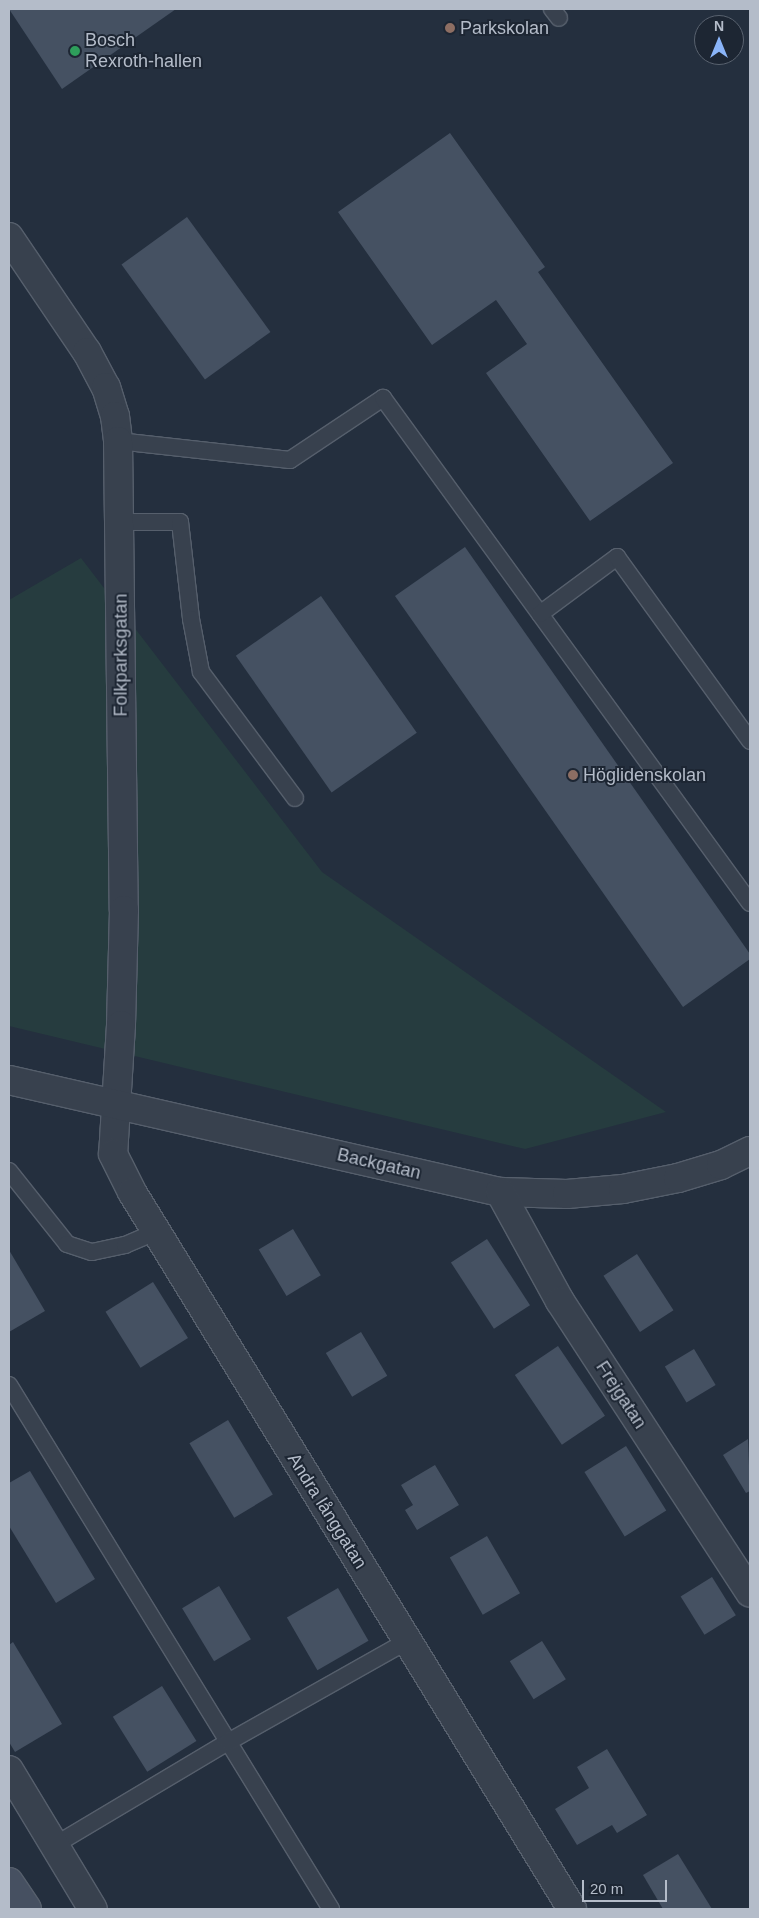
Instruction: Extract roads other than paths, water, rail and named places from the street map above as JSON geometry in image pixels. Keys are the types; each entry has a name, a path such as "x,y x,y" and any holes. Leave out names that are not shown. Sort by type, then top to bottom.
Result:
{"main road":[{"path":"9,1882 27,1909"}],"street":[{"name":"Folkparksgatan","path":"9,237 87,352 106,387 115,416 118,441 121,522 124,910 117,1104"},
{"name":"Backgatan","path":"9,1080 500,1192 567,1194 623,1189 678,1178 720,1165 750,1152"},
{"name":"Andra långgatan","path":"117,1104 113,1154 156,1232 572,1909"},
{"name":"Frejgatan","path":"500,1192 560,1301 750,1593"},
{"path":"9,1770 93,1909"}],"lane":[{"path":"118,441 290,460 382,398 750,904"},
{"path":"121,522 180,522 191,619 201,672 295,798"},
{"path":"540,614 617,557 750,741"},
{"path":"9,1171 67,1244 92,1252 125,1245 156,1232"},
{"path":"9,1385 331,1909"},
{"path":"55,1845 228,1742 407,1641"}],"place":[{"name":"Parkskolan","path":"450,28"},
{"name":"Bosch Rexroth-hallen","path":"75,51"},
{"name":"Höglidenskolan","path":"573,775"}]}
